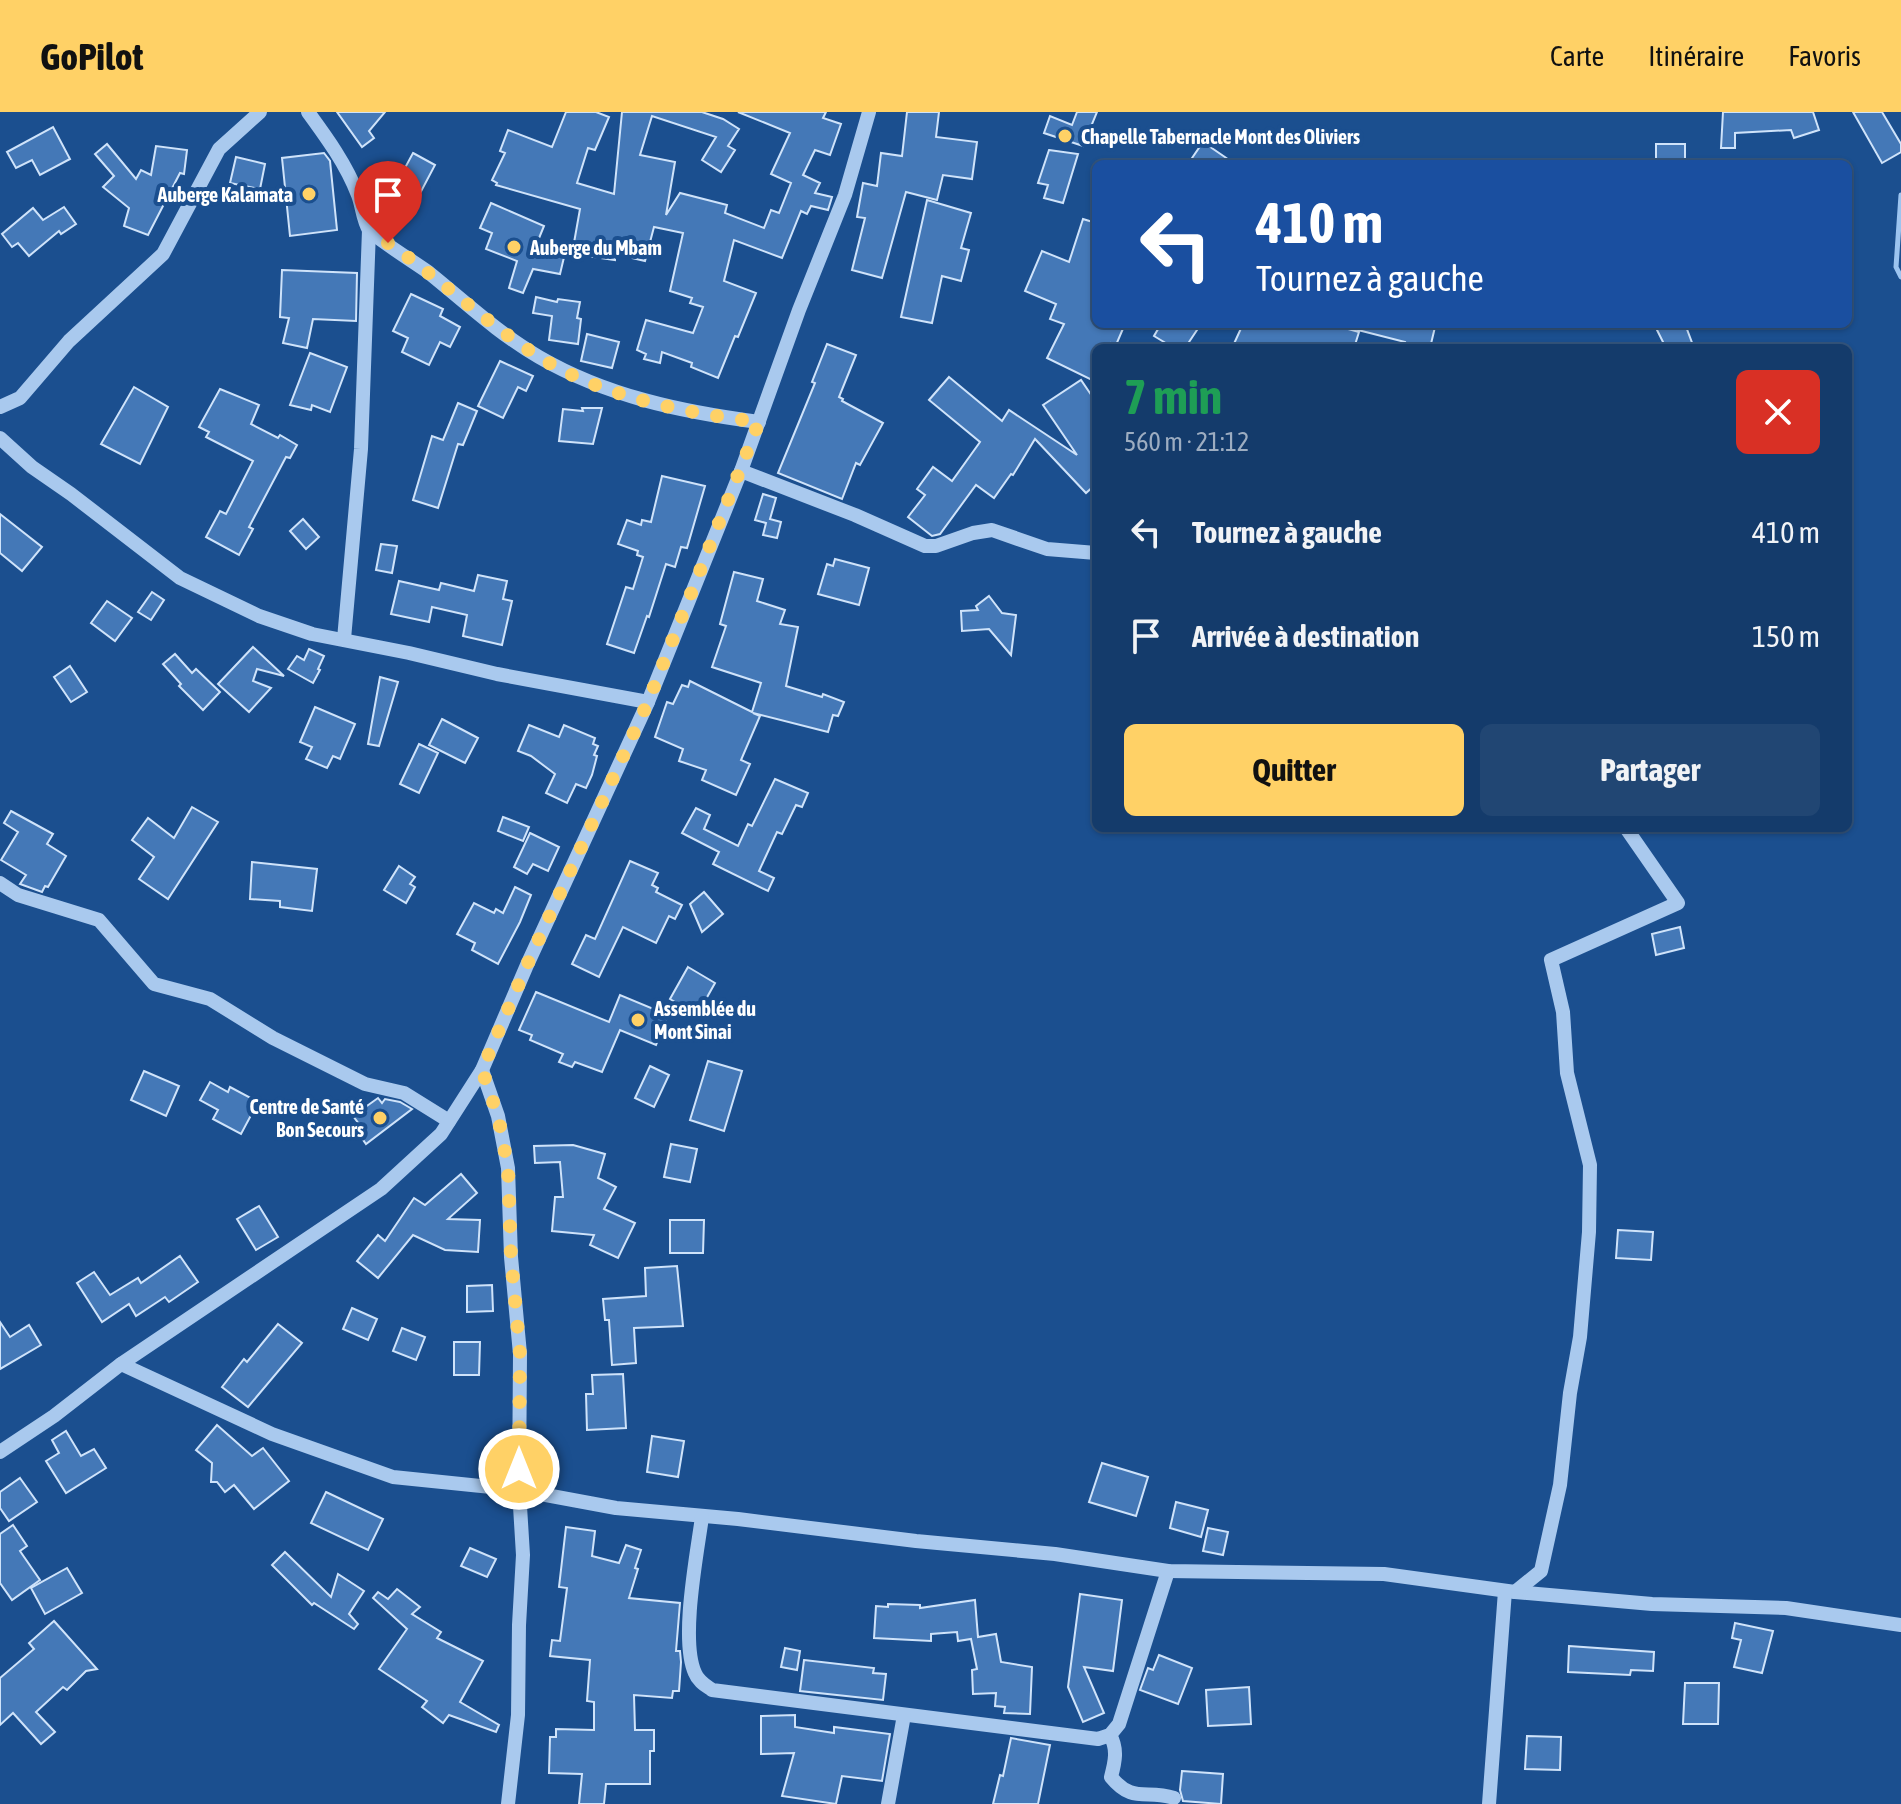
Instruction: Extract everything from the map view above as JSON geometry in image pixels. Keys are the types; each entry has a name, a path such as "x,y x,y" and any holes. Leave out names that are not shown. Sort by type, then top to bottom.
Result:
{"street":[{"path":"0,407 20,398 69,341 163,254 219,149 260,112"},
{"path":"308,112 345,165 369,230 361,449 344,639"},
{"path":"0,1452 54,1416 121,1364 381,1189 441,1134 482,1070 648,702 741,471 845,195 869,112"},
{"path":"369,230 408,256 491,324 538,357 578,377 667,407 759,422"},
{"path":"0,438 32,467 180,578 259,616 312,634 497,674 648,702"},
{"path":"741,471 925,546 936,546 992,530 1047,549 1092,553"},
{"path":"1510,1591 1541,1571 1560,1485 1570,1393 1580,1337 1589,1232 1590,1165 1567,1073 1563,1012 1551,960 1678,903 1629,832"},
{"path":"0,883 18,895 99,920 154,984 210,999 273,1038 365,1084 404,1093 449,1121"},
{"path":"482,1070 498,1116 508,1168 511,1257 520,1354 519,1490 523,1555 518,1715 508,1804"},
{"path":"121,1364 272,1434 393,1477 519,1490 616,1508 1055,1554 1168,1571 1205,1574 1384,1574 1510,1591 1652,1604 1786,1608 1901,1625"},
{"path":"702,1517 690,1626 690,1654 695,1673 702,1684 712,1690 1098,1739 1110,1735 1119,1724 1168,1571"},
{"path":"1489,1804 1510,1591"},
{"path":"888,1804 904,1715"},
{"path":"1110,1735 1116,1745 1111,1777 1122,1791 1141,1796 1174,1798"}],"building":[{"path":"337,112 385,112 369,131 374,138 362,147"},
{"path":"566,112 596,112 609,117 595,150 588,148 577,183 614,194 622,112 702,112 723,119 739,129 728,146 735,150 721,172 702,160 716,137 652,116 640,155 675,162 666,215 680,193 727,205 725,213 764,228 771,210 779,213 791,183 771,174 790,133 738,112 826,112 823,118 841,124 830,155 815,150 803,175 820,183 815,193 832,197 828,210 811,206 807,214 801,211 782,258 734,240 724,281 756,293 718,378 691,367 692,363 662,352 660,363 644,359 646,354 637,350 646,320 693,333 703,307 690,303 692,298 670,291 683,233 654,227 645,261 615,254 615,260 572,254 580,209 496,185 492,180 505,153 500,151 508,130 552,147"},
{"path":"907,112 939,112 936,137 977,142 972,179 943,175 937,200 906,192 882,278 852,270 865,218 857,217 863,183 877,186 881,153 902,156"},
{"name":"Chapelle Tabernacle Mont des Oliviers","path":"1077,112 1097,112 1083,146 1044,133 1050,116 1072,125"},
{"path":"1723,112 1813,112 1819,130 1794,138 1791,130 1735,133 1735,148 1721,148"},
{"path":"1853,112 1882,112 1901,144 1901,152 1882,163"},
{"path":"53,127 70,159 40,175 32,160 16,168 7,152"},
{"path":"1203,142 1229,160 1191,160"},
{"path":"107,144 136,179 141,170 151,175 156,146 187,150 184,174 180,173 148,235 124,226 129,208 103,187 114,176 95,154"},
{"path":"1656,144 1685,144 1685,160 1656,160"},
{"path":"1049,150 1078,154 1063,203 1044,198 1048,185 1038,183"},
{"name":"Auberge Kalamata","path":"324,153 330,161 337,230 290,236 282,158"},
{"path":"413,153 435,165 416,201 393,190"},
{"path":"236,157 265,164 260,189 230,183"},
{"path":"927,200 971,213 961,248 969,250 961,281 942,276 932,323 901,317"},
{"path":"491,203 544,226 537,243 543,245 541,249 565,253 560,274 533,269 523,293 509,288 517,261 486,249 492,233 480,228"},
{"path":"64,207 76,224 61,234 59,231 29,256 18,243 12,247 2,234 33,208 43,220"},
{"path":"1083,219 1092,222 1092,328 1123,328 1116,344 1092,344 1092,380 1047,358 1064,324 1050,319 1056,304 1025,291 1042,251 1069,262"},
{"path":"282,270 357,273 356,321 313,319 307,348 283,343 289,318 280,317"},
{"path":"411,294 443,309 440,316 460,327 450,347 440,342 429,365 402,352 408,338 393,331"},
{"path":"536,297 557,302 558,299 580,302 578,344 549,340 552,316 533,313"},
{"path":"1159,328 1198,328 1188,344 1167,344 1154,336"},
{"path":"1241,328 1344,328 1359,332 1355,344 1234,344"},
{"path":"1435,328 1431,344 1405,344 1354,329"},
{"path":"1656,328 1686,328 1692,344 1664,344"},
{"path":"587,334 619,342 612,368 581,361"},
{"path":"827,344 856,355 839,397 883,423 860,465 856,463 842,499 778,473 815,383 812,382"},
{"path":"310,353 347,367 330,412 312,405 311,410 290,405"},
{"path":"500,361 533,376 526,391 518,387 503,418 478,406"},
{"path":"949,377 1002,421 1009,410 1077,455 1043,405 1081,380 1092,396 1092,488 1086,493 1035,439 1013,475 994,498 976,485 940,534 932,536 908,517 925,495 917,489 933,467 952,481 980,442 929,400"},
{"path":"134,387 168,407 140,464 101,444"},
{"path":"220,389 259,405 251,424 297,445 290,458 286,457 249,527 253,529 239,555 206,537 220,511 226,514 253,461 206,437 209,432 199,427"},
{"path":"458,403 477,411 463,445 458,444 438,508 413,500 432,436 443,440"},
{"path":"582,408 602,408 593,444 559,441 563,409 583,411"},
{"path":"662,476 705,486 687,548 681,547 675,567 666,564 634,653 607,644 626,587 633,589 643,557 637,555 638,551 618,544 627,520 641,525 642,520 651,522"},
{"path":"763,494 776,498 770,519 781,522 777,538 763,535 766,523 755,520"},
{"path":"0,514 42,547 22,571 0,553"},
{"path":"303,519 319,537 306,549 290,531"},
{"path":"381,544 397,546 392,573 376,570"},
{"path":"835,559 869,568 859,605 818,594 827,564 833,566"},
{"path":"734,572 763,579 757,601 785,610 780,624 798,627 786,686 844,702 838,716 833,715 828,732 753,713 760,716 741,760 750,764 736,795 702,780 706,770 679,761 683,749 655,737 667,702 673,704 682,685 688,687 690,681 752,712 761,683 712,667 726,626 720,624"},
{"path":"478,575 507,581 503,599 512,601 502,645 463,636 467,615 432,607 429,622 391,614 399,581 439,590 441,583 474,591"},
{"path":"152,592 164,600 151,620 138,612"},
{"path":"989,596 1002,613 1016,615 1011,655 989,629 962,631 961,611 978,610 976,606"},
{"path":"107,601 132,618 115,641 91,623"},
{"path":"253,647 284,676 257,669 253,681 271,688 249,712 218,684"},
{"path":"309,649 324,656 313,683 288,669 297,656 304,660"},
{"path":"175,654 192,673 196,669 220,692 203,710 163,664"},
{"path":"70,666 87,692 71,702 54,677"},
{"path":"380,677 398,682 379,746 368,744"},
{"path":"315,707 355,724 340,759 333,756 327,768 306,759 312,747 300,742"},
{"path":"442,719 478,738 465,763 429,745"},
{"path":"529,725 559,737 564,725 595,738 593,744 598,746 592,775 586,788 576,784 567,803 546,793 555,774 531,756 518,751"},
{"path":"419,744 438,753 419,793 400,784"},
{"path":"775,779 808,793 802,807 796,805 782,834 777,832 759,871 774,878 768,891 713,864 719,852 682,833 696,808 710,815 704,829 738,846 748,824 752,826"},
{"path":"192,807 218,822 168,899 139,879 154,857 132,840 148,818 174,838"},
{"path":"11,811 53,834 47,844 66,856 42,892 20,884 26,875 1,860 18,832 4,823"},
{"path":"503,817 529,827 523,841 498,831"},
{"path":"530,833 559,847 548,871 533,864 527,874 514,867"},
{"path":"630,861 658,873 652,885 658,888 656,892 682,905 675,919 669,916 656,943 623,927 599,977 572,964 586,935 595,939"},
{"path":"252,862 317,869 312,911 280,907 280,901 250,899"},
{"path":"399,866 415,877 410,884 415,887 406,903 384,890"},
{"path":"515,887 531,895 498,964 472,950 475,943 457,934 474,903 494,913 496,909 503,913"},
{"path":"704,892 723,914 702,932 690,904"},
{"path":"1680,927 1684,948 1656,955 1652,934"},
{"path":"688,967 715,983 697,1015 670,999"},
{"path":"536,992 609,1022 620,995 668,1015 656,1045 620,1030 602,1072 575,1062 572,1067 559,1062 563,1054 530,1040 532,1035 519,1030"},
{"path":"708,1061 742,1071 724,1131 690,1120"},
{"path":"650,1066 669,1075 654,1107 635,1098"},
{"path":"144,1071 179,1086 166,1116 131,1100"},
{"path":"210,1082 228,1092 230,1087 258,1102 241,1134 213,1119 218,1110 200,1100"},
{"name":"Centre de Santé Bon Secours","path":"378,1098 382,1103 385,1099 400,1102 412,1109 366,1144 354,1127 359,1124 353,1116"},
{"path":"671,1144 697,1149 690,1182 664,1177"},
{"path":"573,1145 605,1154 598,1178 616,1187 604,1209 635,1223 618,1258 590,1245 594,1235 552,1231 555,1197 563,1197 560,1162 535,1163 534,1146"},
{"path":"461,1174 477,1193 448,1219 480,1220 478,1252 445,1250 413,1235 378,1278 357,1261 378,1235 385,1241 414,1198 425,1205"},
{"path":"259,1206 278,1237 256,1250 237,1219"},
{"path":"670,1220 704,1220 703,1253 670,1253"},
{"path":"1618,1230 1653,1232 1651,1260 1616,1258"},
{"path":"180,1256 198,1282 169,1302 165,1297 136,1316 129,1304 102,1322 77,1283 94,1272 110,1295 138,1278 141,1283"},
{"path":"677,1266 683,1326 634,1328 636,1363 612,1365 609,1320 605,1320 603,1299 646,1296 645,1268"},
{"path":"492,1285 493,1311 467,1312 467,1286"},
{"path":"352,1308 377,1319 368,1340 343,1329"},
{"path":"0,1322 10,1337 29,1325 41,1345 0,1369"},
{"path":"278,1324 302,1343 248,1407 222,1387"},
{"path":"402,1328 425,1337 416,1360 393,1351"},
{"path":"454,1342 480,1342 479,1375 454,1375"},
{"path":"623,1374 626,1428 587,1430 586,1394 593,1394 592,1375"},
{"path":"217,1425 252,1456 263,1448 289,1481 254,1509 234,1485 225,1492 217,1482 211,1482 212,1463 196,1450"},
{"path":"66,1431 81,1456 94,1449 106,1468 66,1493 46,1461 59,1453 52,1440"},
{"path":"652,1436 684,1441 678,1477 647,1472"},
{"path":"1102,1463 1148,1477 1136,1516 1089,1502"},
{"path":"20,1478 37,1502 9,1521 0,1508 0,1492"},
{"path":"326,1492 383,1519 368,1550 311,1523"},
{"path":"1176,1502 1208,1510 1201,1537 1170,1528"},
{"path":"13,1525 27,1546 20,1551 40,1580 12,1600 0,1583 0,1534"},
{"path":"566,1527 595,1531 592,1556 619,1563 626,1545 641,1550 629,1598 680,1603 676,1651 680,1651 681,1662 679,1691 673,1691 672,1698 634,1695 635,1730 654,1730 654,1751 650,1751 650,1784 606,1784 604,1804 579,1804 582,1774 549,1773 550,1737 556,1737 556,1729 594,1730 594,1702 587,1701 590,1660 550,1656 552,1640 560,1641 567,1588 559,1587"},
{"path":"1208,1528 1228,1532 1223,1555 1203,1551"},
{"path":"470,1548 496,1559 487,1577 461,1566"},
{"path":"285,1552 331,1597 338,1574 364,1591 349,1614 358,1624 354,1629 314,1603 312,1605 272,1565"},
{"path":"67,1568 82,1593 45,1614 31,1588"},
{"path":"397,1589 420,1607 412,1614 441,1632 437,1638 483,1661 460,1702 499,1725 496,1732 449,1715 443,1723 422,1707 427,1701 379,1669 407,1629 373,1598 378,1592 388,1599"},
{"path":"1080,1594 1122,1600 1113,1671 1084,1667 1104,1713 1083,1722 1068,1687"},
{"path":"975,1600 978,1637 996,1634 1001,1662 1032,1667 1030,1714 1004,1713 1005,1707 995,1706 996,1693 973,1694 972,1670 977,1669 971,1639 958,1641 957,1632 931,1634 931,1641 874,1638 876,1606 920,1605 920,1608"},
{"path":"54,1621 97,1669 86,1671 67,1690 63,1687 36,1712 55,1732 41,1744 13,1713 0,1725 0,1678 34,1649 29,1643"},
{"path":"1735,1623 1773,1631 1762,1673 1734,1667 1741,1640 1732,1638"},
{"path":"1569,1646 1654,1652 1653,1671 1631,1670 1630,1675 1568,1672"},
{"path":"785,1648 800,1651 797,1670 781,1667"},
{"path":"1159,1655 1192,1668 1178,1704 1140,1690 1148,1668 1153,1670"},
{"path":"804,1660 874,1668 873,1673 886,1674 883,1700 800,1691"},
{"path":"1685,1683 1719,1683 1718,1724 1683,1724"},
{"path":"1249,1687 1251,1724 1208,1726 1206,1690"},
{"path":"795,1715 795,1727 834,1733 834,1727 890,1734 882,1781 842,1776 836,1804 782,1796 794,1753 761,1754 761,1716"},
{"path":"1527,1736 1561,1737 1560,1770 1525,1769"},
{"path":"1011,1738 1050,1745 1038,1804 993,1804"},
{"path":"1182,1771 1223,1774 1221,1804 1183,1801 1180,1790"}],"waterway":[{"path":"1901,195 1896,267 1901,277"}],"place":[{"name":"Chapelle Tabernacle Mont des Oliviers","path":"1065,136"},
{"name":"Auberge Kalamata","path":"309,194"},
{"name":"Auberge du Mbam","path":"514,247"},
{"name":"Assemblée du Mont Sinai","path":"638,1020"},
{"name":"Centre de Santé Bon Secours","path":"380,1118"}],"route":[{"path":"388,243 491,324 538,357 578,377 667,407 759,422 648,702 482,1070 498,1116 508,1168 511,1257 520,1354 519,1469"}]}
